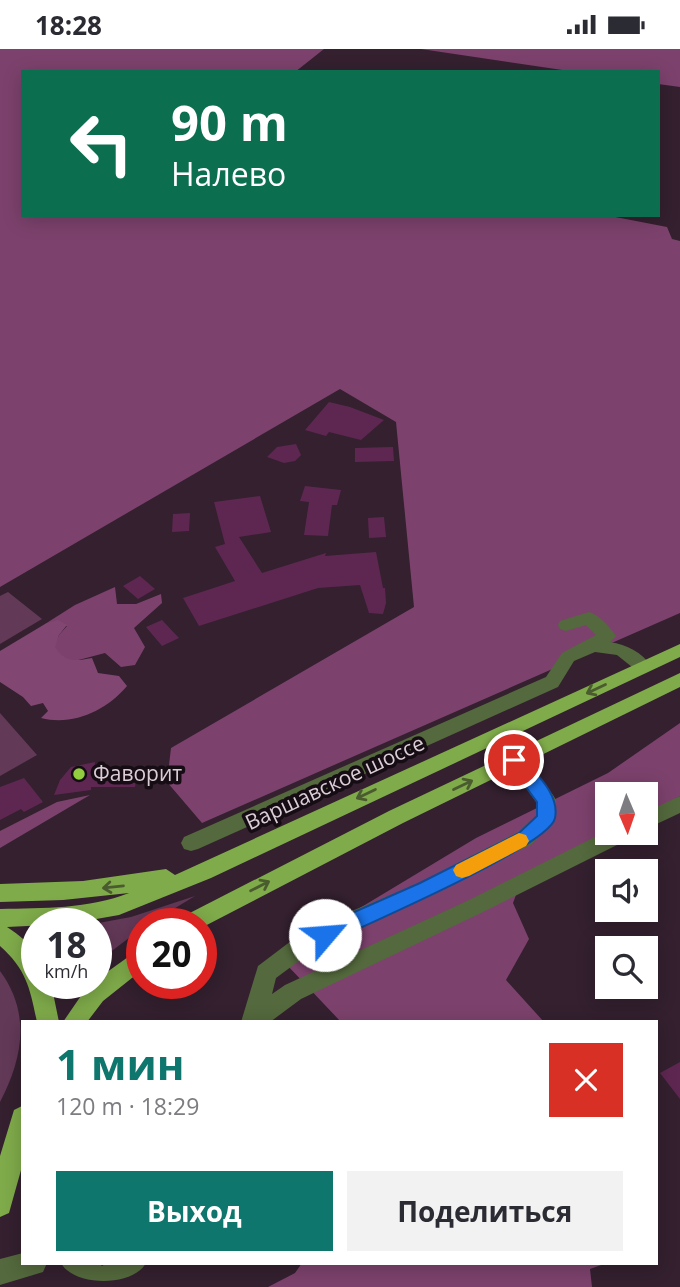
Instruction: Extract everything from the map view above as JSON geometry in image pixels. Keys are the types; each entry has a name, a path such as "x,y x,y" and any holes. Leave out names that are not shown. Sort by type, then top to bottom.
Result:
{"main road":[{"name":"Варшавское шоссе","path":"0,918 52,917 112,909 204,872 680,650"},
{"path":"217,910 680,679"},
{"path":"0,893 37,894 119,887 204,872"},
{"path":"0,934 21,952"},
{"path":"76,1020 95,994 126,970"},
{"path":"43,999 48,1020"},
{"path":"0,1149 21,1121"},
{"path":"0,1203 21,1125"}],"lane":[{"path":"191,843 552,682 568,657 593,646 607,636 589,618 566,625"},
{"path":"593,646 622,650 643,667"},
{"path":"253,1020 266,973 299,948 354,920 426,889 525,838 546,819 546,800 514,760"},
{"path":"658,815 680,804"},
{"path":"254,1020 293,992 598,845"},
{"path":"0,1272 26,1265"},
{"path":"77,1265 102,1280 130,1265"}],"shaded area":[{"path":"0,49 324,49 298,70 21,70 21,217 615,217 667,227 672,239 680,241 680,613 202,823 167,782 171,748 414,607 396,422 340,389 0,587"},
{"path":"421,49 680,49 680,87 660,84 660,70 563,70"},
{"path":"115,587 117,604 136,604 161,594 162,603 134,628 145,647 135,665 121,667 105,653 71,662 60,656 54,647 67,626 45,624 75,605"},
{"path":"8,592 42,619 0,644 0,596"},
{"path":"58,620 67,625 59,635 55,647 63,656 75,660 92,658 98,673 119,676 127,686 99,709 65,720 41,718 48,711 43,703 31,706 23,697 0,682 0,651 45,624"},
{"path":"0,713 37,755 0,776"},
{"path":"680,723 680,796 658,809 658,782 595,782 595,839 523,876 513,903 529,939 506,980 542,1020 339,1020 287,965 320,932 476,838 608,773"},
{"path":"90,795 0,848 0,831 57,802"},
{"path":"195,896 175,908 158,908"},
{"path":"126,918 126,940 112,951 112,920"},
{"path":"0,971 16,1003 20,1036 14,1069 0,1102"},
{"path":"301,1265 601,1265 590,1269 592,1287 268,1287 295,1273"}],"building":[{"path":"329,402 384,420 361,440 329,432 326,436 305,430"},
{"path":"296,444 301,455 295,461 284,463 267,457 277,447"},
{"path":"393,447 394,461 355,462 355,448"},
{"path":"305,486 341,490 337,505 332,505 328,536 304,535 309,502 300,501"},
{"path":"260,496 271,532 239,537 262,573 326,553 325,556 376,552 385,588 386,603 383,614 369,613 360,585 318,588 199,626 183,598 235,581 215,547 225,544 214,502"},
{"path":"190,513 189,531 172,532 173,514"},
{"path":"384,517 386,537 369,538 368,518"},
{"path":"140,576 155,589 138,599 123,586"},
{"path":"162,620 179,638 162,646 146,627"},
{"path":"95,762 94,769 138,769 135,787 91,787 91,790 54,795 60,780 71,767"},
{"path":"24,778 43,802 0,820 0,787"},
{"path":"680,1062 680,1099 660,1073"}],"slow traffic":[{"path":"462,870 519,841"}],"place":[{"name":"Фаворит","path":"79,774"}],"route":[{"path":"325,935 426,889 525,838 546,819 546,800 514,760"}]}
